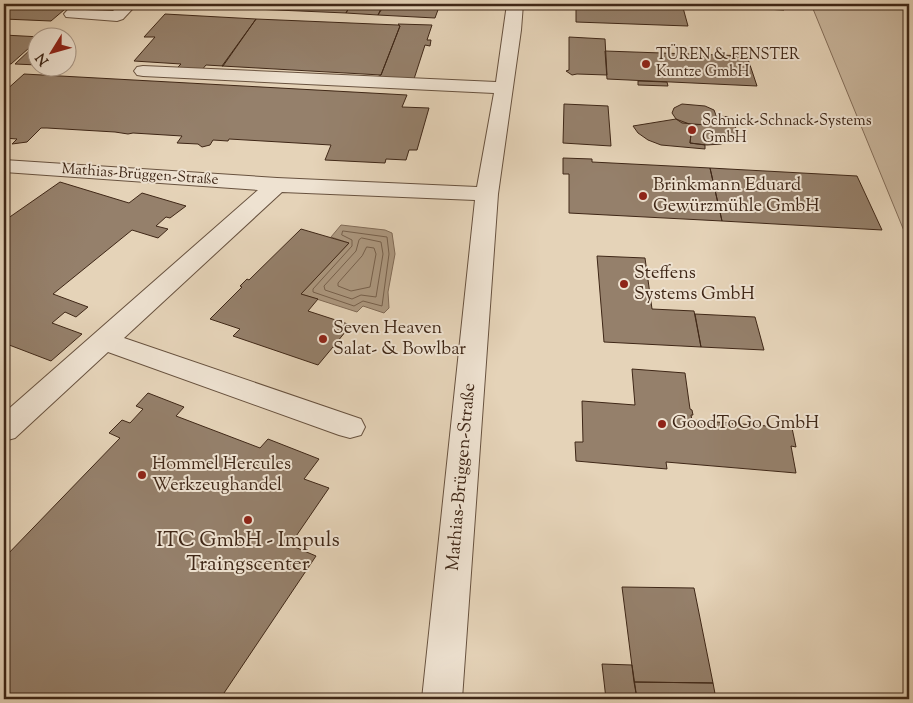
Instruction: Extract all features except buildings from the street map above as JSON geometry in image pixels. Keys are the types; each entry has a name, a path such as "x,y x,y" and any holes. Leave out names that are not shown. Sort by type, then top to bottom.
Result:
{"street":[{"path":"82,4 72,14 117,16 129,4"},
{"name":"Mathias-Brüggen-Straße","path":"442,699 487,194 513,30 515,4"},
{"path":"143,71 503,88"},
{"name":"Mathias-Brüggen-Straße","path":"4,166 277,184 487,194"},
{"path":"4,430 277,184"},
{"path":"104,341 350,427"}],"shaded area":[{"path":"811,4 909,4 909,243"}],"water":[{"path":"341,225 385,230 392,233 395,254 388,292 389,308 384,313 363,306 357,312 301,294 349,243 331,237"}],"place":[{"name":"TÜREN & FENSTER Kuntze GmbH","path":"646,64"},
{"name":"Schnick-Schnack-Systems GmbH","path":"692,130"},
{"name":"Brinkmann Eduard Gewürzmühle GmbH","path":"643,196"},
{"name":"Steffens Systems GmbH","path":"624,284"},
{"name":"Seven Heaven Salat- & Bowlbar","path":"323,339"},
{"name":"GoodToGo GmbH","path":"662,424"},
{"name":"Hommel Hercules Werkzeughandel","path":"142,475"},
{"name":"ITC GmbH - Impuls Traingscenter","path":"248,520"}]}
